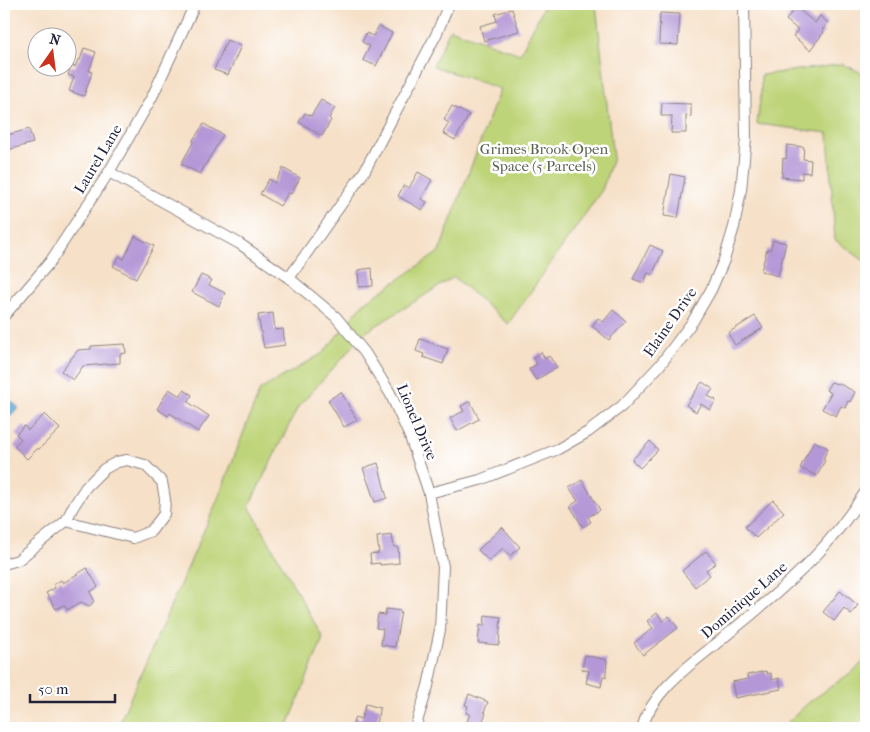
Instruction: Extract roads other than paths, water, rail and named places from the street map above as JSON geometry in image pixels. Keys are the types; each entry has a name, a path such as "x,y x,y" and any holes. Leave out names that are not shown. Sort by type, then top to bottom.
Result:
{"street":[{"name":"Laurel Lane","path":"4,316 50,262 109,172 152,97 195,4"},
{"path":"289,278 364,172 436,35 449,4"},
{"name":"Elaine Drive","path":"428,494 488,477 558,449 588,432 622,406 660,365 693,321 711,290 724,260 734,227 741,190 746,138 744,4"},
{"name":"Lionel Drive","path":"109,172 240,244 289,278 336,317 365,353 390,393 410,437 428,494 443,567 440,630 428,686 415,728"},
{"path":"4,564 18,560 66,521 86,487 104,469 117,462 127,460 145,465 162,482 166,499 164,514 151,531 133,538 66,521"},
{"name":"Dominique Lane","path":"642,728 644,719 656,699 678,675 799,573 848,518 866,491"}],"water":[{"path":"11,401 19,408 5,422 4,409"}],"park label":[{"name":"Grimes Brook Open Space (5 Parcels)","path":"544,158"}]}
